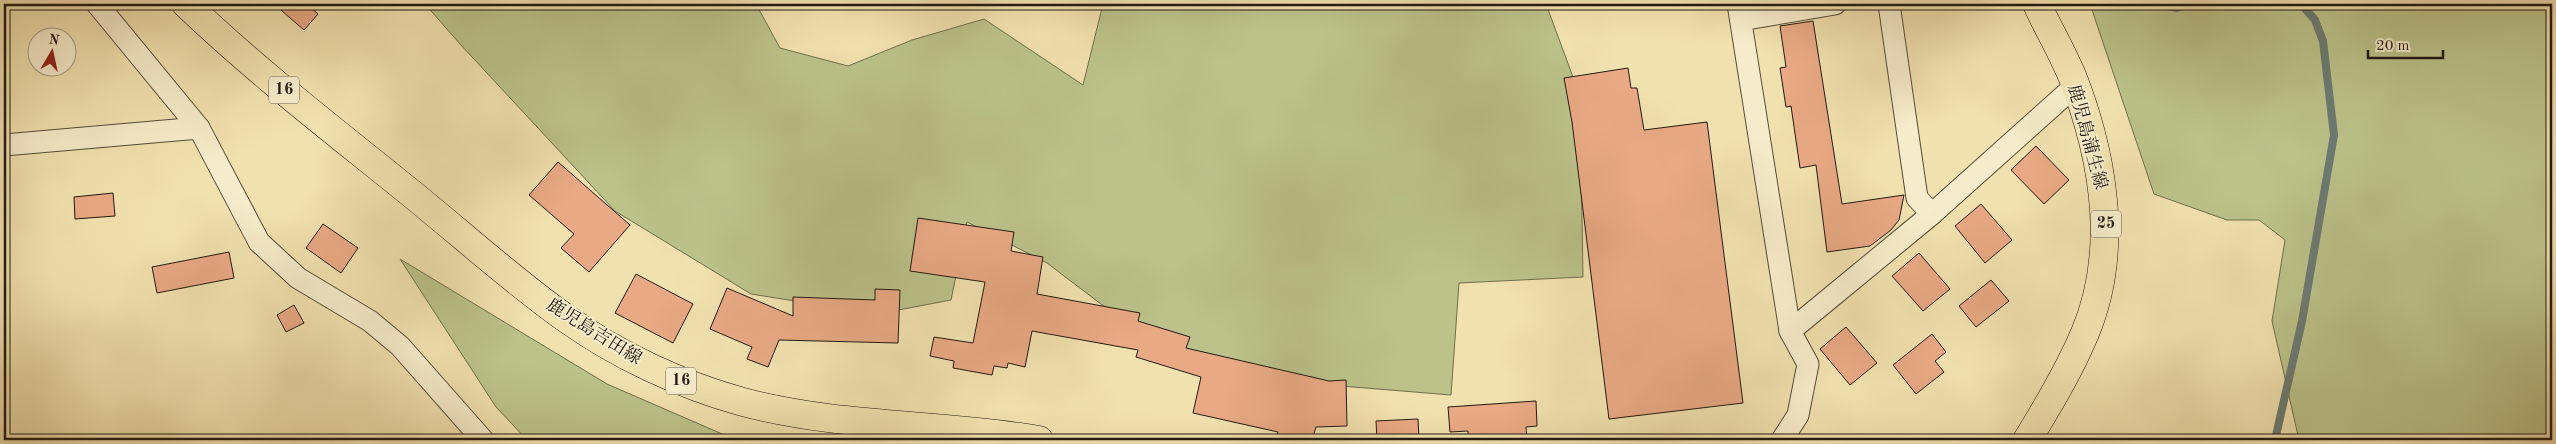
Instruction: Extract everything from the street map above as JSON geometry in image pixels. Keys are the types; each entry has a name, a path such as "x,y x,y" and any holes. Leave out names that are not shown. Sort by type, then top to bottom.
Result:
{"main road":[{"name":"鹿児島吉田線","path":"186,4 217,34 290,95 565,318 631,358 694,386 744,402 833,419 1038,440"},
{"name":"鹿児島蒲生線","path":"2027,440 2056,392 2085,332 2098,286 2106,227 2102,177 2076,85 2037,4"}],"street":[{"path":"97,4 199,128 259,242 298,278 370,321 400,346 483,440"},
{"path":"1782,440 1798,415 1808,364 1790,331 1740,12 1835,4"},
{"path":"1889,4 1917,198 1932,214"},
{"path":"1790,331 1932,214 2076,85"},
{"path":"4,145 199,128"}],"green space":[{"path":"425,4 756,4 780,48 848,66 912,40 984,19 1083,85 1103,4 1546,4 1580,96 1583,277 1459,283 1451,395 1243,378 1143,336 1047,263 967,222 951,300 877,314 751,294 615,211"},
{"path":"2090,4 2552,4 2552,440 2299,440 2272,321 2285,240 2259,220 2227,220 2154,194"},
{"path":"400,259 607,384 736,440 527,440 496,407"}],"building":[{"path":"274,4 307,4 318,14 304,30"},
{"path":"1813,21 1842,204 1904,195 1899,220 1891,230 1870,246 1827,252 1816,165 1800,168 1791,106 1786,107 1780,68 1786,67 1780,26"},
{"path":"1628,68 1631,88 1637,88 1644,130 1707,122 1743,403 1609,419 1572,122 1564,78"},
{"path":"2036,146 2069,180 2044,204 2011,170"},
{"path":"558,162 630,225 589,272 561,248 574,234 529,195"},
{"path":"113,193 115,216 75,219 74,197"},
{"path":"1981,204 2012,240 1985,263 1955,226"},
{"path":"918,218 1014,232 1011,251 1043,257 1037,294 1140,313 1138,321 1190,337 1186,348 1329,381 1346,380 1347,426 1316,427 1312,440 1276,440 1278,432 1193,413 1201,377 1136,357 1138,350 1032,331 1025,367 1008,363 1007,368 994,366 992,375 953,368 954,361 930,356 934,337 973,343 985,282 910,271"},
{"path":"323,224 358,248 341,273 306,248"},
{"path":"229,252 234,278 157,293 152,267"},
{"path":"1919,253 1950,289 1923,311 1892,276"},
{"path":"636,274 693,304 673,343 615,313"},
{"path":"1991,280 2009,301 1976,327 1959,306"},
{"path":"727,288 793,316 793,297 875,300 875,289 900,290 898,343 779,340 768,367 747,359 752,347 710,329"},
{"path":"294,305 304,323 286,332 277,315"},
{"path":"1846,327 1877,363 1850,385 1820,349"},
{"path":"1932,334 1946,352 1935,361 1944,372 1916,394 1893,365"},
{"path":"1536,401 1537,426 1526,427 1527,440 1468,440 1468,431 1450,432 1448,407"},
{"path":"1418,419 1419,440 1377,440 1376,421"}],"waterway":[{"path":"2159,4 2177,8 2187,4"},
{"path":"2275,440 2302,321 2334,135 2323,41 2315,20 2301,4"}]}
